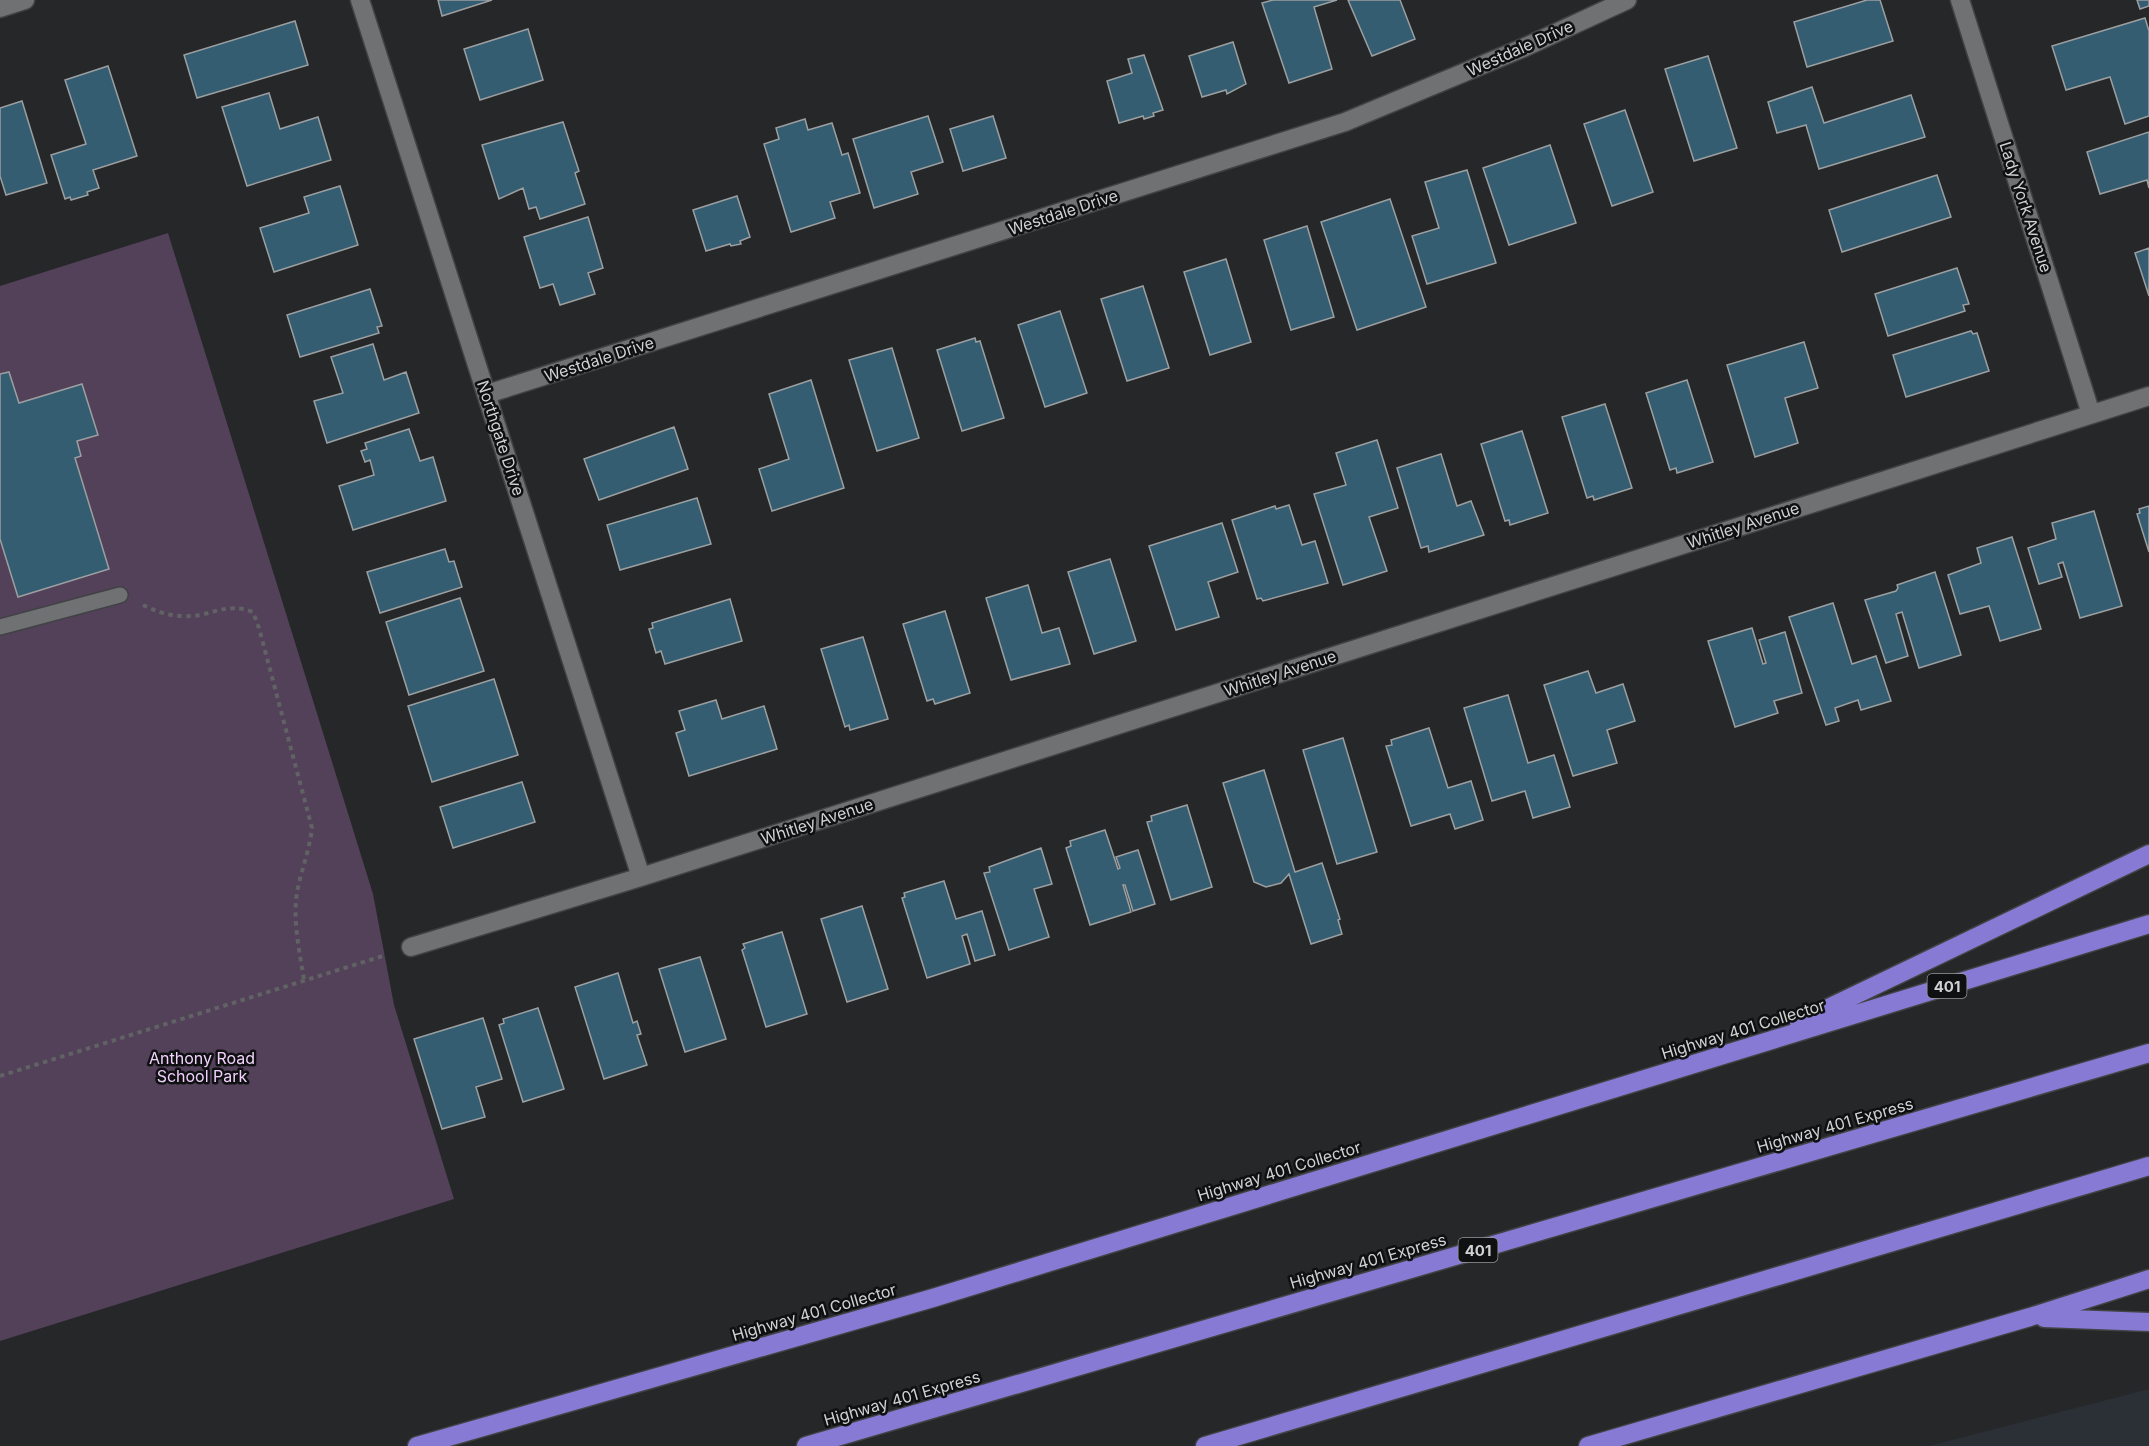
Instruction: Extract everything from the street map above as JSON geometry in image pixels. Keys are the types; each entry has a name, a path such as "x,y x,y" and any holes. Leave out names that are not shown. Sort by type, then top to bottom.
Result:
{"highway":[{"path":"1745,1048 2149,854"},
{"name":"Highway 401 Collector","path":"417,1446 933,1298 2149,924"},
{"name":"Highway 401 Express","path":"806,1446 2149,1053"},
{"path":"1205,1446 2149,1166"},
{"path":"1588,1446 2030,1317 2149,1279"},
{"path":"2030,1317 2149,1322"}],"street":[{"path":"0,8 25,0"},
{"name":"Northgate Drive","path":"360,0 641,877"},
{"name":"Westdale Drive","path":"487,394 1345,122 1523,48 1627,0"},
{"name":"Lady York Avenue","path":"1960,0 2091,414"},
{"name":"Whitley Avenue","path":"411,947 641,877 2149,396"}],"lane":[{"path":"0,627 120,595"}],"path":[{"path":"120,595 158,612 185,617 221,608 240,608 252,612 259,628 312,828 309,853 296,899 296,929 304,980"},
{"path":"0,1076 411,947"}],"shaded area":[{"path":"2149,1389 2149,1446 1929,1446"}],"green space":[{"name":"Anthony Road School Park","path":"168,233 373,894 394,1005 454,1199 0,1341 0,286"}],"building":[{"path":"438,0 492,0 442,16"},
{"path":"1273,0 1337,0 1314,7 1332,69 1289,83 1262,3"},
{"path":"1348,0 1400,0 1415,39 1372,56"},
{"path":"1867,0 1880,0 1893,41 1807,67 1794,22"},
{"path":"2137,0 2149,0 2149,6 2140,9"},
{"path":"2145,18 2149,31 2149,116 2125,124 2110,77 2066,90 2052,46"},
{"path":"295,21 308,65 197,98 184,55"},
{"path":"528,29 543,80 480,100 464,49"},
{"path":"1233,42 1246,84 1227,94 1226,90 1202,97 1189,56"},
{"path":"1144,55 1163,110 1144,119 1143,116 1119,123 1107,81 1132,73 1128,59"},
{"path":"1708,56 1737,148 1694,161 1665,69"},
{"path":"108,66 137,156 93,170 99,188 87,192 88,195 71,200 70,197 65,199 51,155 86,144 65,80"},
{"path":"1812,87 1824,123 1911,95 1925,137 1819,169 1806,125 1777,133 1768,102"},
{"path":"269,93 280,129 318,117 331,160 247,186 222,107"},
{"path":"22,101 47,183 6,195 0,176 0,108"},
{"path":"1625,110 1653,192 1612,206 1584,124"},
{"path":"928,116 943,162 911,172 918,194 874,208 853,139"},
{"path":"993,116 1006,158 963,171 950,129"},
{"path":"805,119 808,130 832,123 842,155 848,153 860,193 830,202 835,218 791,232 764,144 779,139 776,128"},
{"path":"563,122 579,171 575,173 585,204 540,219 536,207 529,209 523,188 499,199 482,145"},
{"path":"2149,132 2149,188 2147,180 2100,194 2087,152"},
{"path":"1550,145 1576,223 1509,245 1483,168"},
{"path":"1467,170 1496,263 1427,284 1412,236 1439,228 1425,182"},
{"path":"1937,175 1951,217 1842,252 1829,210"},
{"path":"340,186 358,245 274,272 260,228 309,213 304,197"},
{"path":"737,196 750,237 740,241 741,244 731,246 730,244 706,251 693,210"},
{"path":"1390,199 1426,307 1357,330 1321,222"},
{"path":"588,217 603,268 588,273 595,294 560,305 553,284 540,288 524,237"},
{"path":"1307,226 1334,317 1291,330 1264,240"},
{"path":"2149,248 2149,296 2135,253"},
{"path":"1226,259 1251,342 1210,355 1184,272"},
{"path":"1957,268 1969,304 1963,305 1965,311 1888,336 1875,294"},
{"path":"1143,286 1169,368 1127,381 1101,299"},
{"path":"370,289 382,326 377,327 379,333 300,357 287,315"},
{"path":"1060,311 1087,393 1045,407 1018,325"},
{"path":"1971,331 1973,334 1977,333 1989,371 1906,397 1893,355"},
{"path":"975,338 976,342 980,341 1004,418 962,431 937,350"},
{"path":"1804,342 1818,388 1785,398 1798,443 1755,457 1727,365"},
{"path":"373,344 384,380 406,372 419,413 327,443 314,401 343,393 331,357"},
{"path":"892,348 919,438 877,451 849,360"},
{"path":"9,372 19,403 82,384 98,435 77,441 81,456 75,458 109,569 18,597 0,539 0,374"},
{"path":"811,380 844,488 772,511 759,469 789,459 769,394"},
{"path":"1687,380 1713,462 1677,473 1676,468 1670,470 1646,393"},
{"path":"1605,404 1632,488 1594,500 1593,496 1587,498 1562,417"},
{"path":"674,427 688,469 599,500 584,459"},
{"path":"409,429 420,461 433,457 446,501 353,530 339,486 374,475 370,460 365,462 361,451 367,449 365,443"},
{"path":"1522,431 1548,513 1510,525 1509,520 1505,521 1481,444"},
{"path":"1377,440 1398,508 1369,517 1387,571 1343,585 1314,494 1346,485 1336,453"},
{"path":"1441,454 1457,506 1471,501 1484,535 1429,552 1428,546 1421,548 1397,468"},
{"path":"697,498 711,544 620,570 607,525"},
{"path":"1289,505 1302,545 1315,541 1328,583 1263,601 1261,598 1257,599 1232,520 1275,506 1276,509"},
{"path":"2149,506 2149,552 2137,514 2140,513 2139,509"},
{"path":"2094,511 2122,606 2080,618 2063,562 2058,564 2062,577 2039,584 2028,548 2056,539 2052,523"},
{"path":"1222,523 1238,572 1208,582 1219,617 1176,630 1149,546"},
{"path":"2012,537 2041,629 2000,641 1989,606 1960,614 1948,575 1981,563 1977,548"},
{"path":"445,549 449,562 454,561 462,587 380,613 367,572"},
{"path":"1110,559 1136,641 1094,654 1068,572"},
{"path":"1935,572 1961,655 1919,668 1902,612 1896,614 1908,656 1886,663 1865,600 1896,591 1897,585"},
{"path":"1028,585 1042,633 1059,628 1070,664 1011,680 986,598"},
{"path":"460,598 484,671 409,695 386,622"},
{"path":"730,599 742,641 665,664 661,651 656,653 649,629 653,628 652,623"},
{"path":"1833,603 1852,664 1876,656 1891,701 1861,710 1858,700 1835,708 1839,721 1826,725 1789,617"},
{"path":"945,611 970,693 935,704 933,699 927,701 903,624"},
{"path":"1752,628 1763,664 1766,663 1759,640 1785,632 1802,693 1774,701 1778,713 1735,727 1708,641"},
{"path":"863,637 888,719 850,730 849,725 845,727 821,649"},
{"path":"1588,671 1596,693 1623,684 1635,721 1607,730 1617,763 1573,776 1544,685"},
{"path":"494,679 518,755 432,782 408,706"},
{"path":"1508,695 1528,763 1554,755 1570,807 1533,818 1525,791 1492,801 1464,708"},
{"path":"716,700 722,719 764,706 777,749 689,776 676,733 685,730 679,711"},
{"path":"1429,728 1448,788 1471,781 1483,820 1455,829 1450,814 1411,826 1386,746 1392,745 1391,740"},
{"path":"1343,738 1377,852 1337,864 1303,750"},
{"path":"1264,770 1295,872 1322,863 1340,919 1338,920 1342,934 1311,944 1289,874 1281,883 1266,887 1254,882 1223,783"},
{"path":"522,782 535,822 453,848 440,807"},
{"path":"1187,805 1212,887 1171,900 1147,822 1152,821 1151,816"},
{"path":"1105,830 1118,869 1120,868 1116,857 1138,850 1155,904 1133,911 1125,885 1123,885 1131,912 1090,925 1066,848 1071,846 1070,841"},
{"path":"1041,848 1052,884 1034,889 1049,937 1009,950 984,873 990,872 989,867"},
{"path":"944,881 956,919 982,911 995,955 975,961 967,934 962,936 970,964 927,978 902,898 905,897 904,893"},
{"path":"862,906 888,989 847,1002 821,919"},
{"path":"782,932 807,1014 766,1027 742,950 745,948 743,944"},
{"path":"700,957 726,1039 685,1052 659,969"},
{"path":"618,973 633,1023 637,1021 641,1034 637,1035 647,1065 604,1079 575,987"},
{"path":"538,1008 564,1089 523,1102 499,1025 504,1023 503,1019"},
{"path":"483,1018 502,1079 476,1087 485,1117 442,1129 414,1039"}]}
